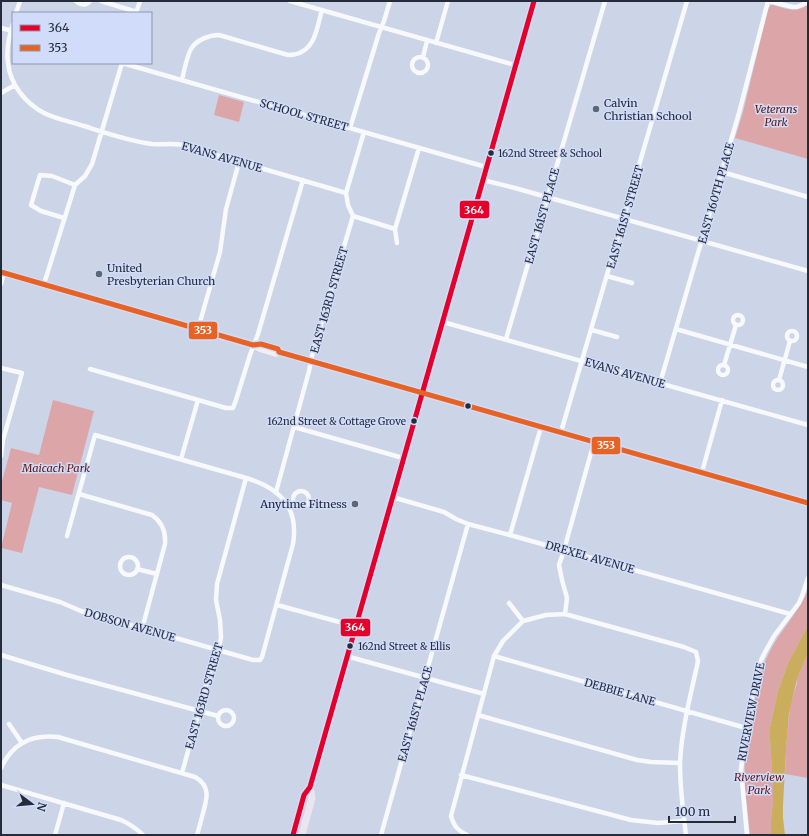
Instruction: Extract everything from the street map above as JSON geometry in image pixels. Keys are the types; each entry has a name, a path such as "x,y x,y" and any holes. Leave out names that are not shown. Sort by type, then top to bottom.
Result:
{"main road":[{"path":"292,835 304,795 310,787 354,626 404,458 534,1"},
{"path":"302,835 312,798 310,787"}],"street":[{"path":"16,12 20,1"},
{"path":"76,1 83,5 90,1"},
{"path":"101,1 136,12 140,1"},
{"path":"290,1 515,65"},
{"path":"350,128 390,1"},
{"path":"436,43 448,1"},
{"name":"EAST 161ST PLACE","path":"506,340 606,1"},
{"name":"EAST 161ST STREET","path":"561,432 608,276 687,1"},
{"path":"768,1 794,8 808,2"},
{"name":"EAST 160TH PLACE","path":"660,383 739,113 768,1"},
{"path":"182,80 191,50 195,44 212,35 219,35 288,55 303,52 313,41 322,10"},
{"path":"1,28 12,31"},
{"name":"EVANS AVENUE","path":"12,31 8,45 7,62 12,78 23,97 34,107 44,113 102,132 153,144 182,145 346,193"},
{"path":"423,56 427,41"},
{"path":"44,284 75,185 85,176 92,164 122,64"},
{"name":"SCHOOL STREET","path":"126,64 486,167"},
{"path":"1,95 15,85"},
{"path":"364,132 346,193 348,205 353,216 395,229"},
{"path":"396,243 395,229 419,148"},
{"path":"198,329 220,252 226,209 239,162"},
{"path":"722,172 808,197"},
{"path":"64,218 31,205 40,175 52,176 75,185"},
{"path":"90,369 226,408 232,408 258,334 303,180"},
{"path":"483,180 808,271"},
{"name":"EAST 163RD STREET","path":"276,492 309,372 312,351 353,216"},
{"path":"1,284 3,272 253,345 276,354 279,352 808,503"},
{"path":"608,276 632,283"},
{"name":"EVANS AVENUE","path":"443,322 808,425"},
{"path":"724,365 736,325"},
{"path":"676,329 808,366"},
{"path":"592,330 617,337"},
{"path":"779,380 790,341"},
{"path":"1,368 22,373 3,440 1,456"},
{"path":"181,459 198,400"},
{"path":"702,472 722,400"},
{"path":"510,534 541,426"},
{"path":"294,427 404,458"},
{"path":"67,536 96,435 262,483 281,496 288,506 293,520 293,544 277,605 354,626"},
{"path":"565,614 568,598 559,565 594,442"},
{"name":"EAST 163RD STREET","path":"182,773 221,636 220,620 216,600 217,584 246,478"},
{"path":"79,494 152,514 160,521 166,538 142,629"},
{"name":"DREXEL AVENUE","path":"392,497 444,512 456,520 468,524 510,534 790,614"},
{"path":"288,506 293,502"},
{"name":"EAST 161ST PLACE","path":"381,835 468,524"},
{"path":"138,569 156,574"},
{"name":"RIVERVIEW DRIVE","path":"747,835 740,770 746,728 759,665 768,646 802,596 808,578"},
{"name":"DOBSON AVENUE","path":"1,585 60,602 81,611 253,660 260,660 264,653 277,605"},
{"path":"510,603 523,621"},
{"path":"467,835 460,832 454,825 451,816 461,774 494,656 503,641 523,621 546,615 565,614 684,647 696,652 698,661 681,750 680,763 686,835"},
{"path":"1,655 67,675 218,716"},
{"path":"346,656 484,694"},
{"name":"DEBBIE LANE","path":"494,656 746,728"},
{"path":"478,715 637,760 680,763"},
{"path":"9,724 22,743"},
{"path":"1,768 11,752 22,743 43,737 58,738 195,777 199,779 205,787 207,796 197,835"},
{"path":"461,774 626,819 648,822 684,821"},
{"path":"1,785 121,820 137,828 143,835"},
{"path":"55,835 64,803"}],"green space":[{"name":"Veterans Park","path":"771,5 795,10 808,5 808,159 735,138 743,112 768,9"},
{"path":"219,95 244,102 239,122 214,115"},
{"name":"Maicach Park","path":"53,400 94,411 72,495 39,487 22,553 1,548 12,503 1,500 1,485 11,448 39,455"},
{"name":"Riverview Park","path":"808,590 808,626 788,663 778,691 770,727 773,788 771,835 750,835 745,787 745,759 747,738 759,679 772,646 799,607"},
{"path":"808,653 808,778 785,774 790,706 797,679"}],"shaded area":[{"path":"808,626 808,653 797,679 789,713 783,805 785,835 771,835 773,788 770,727 778,691 788,663"}],"transit line":[{"name":"364","path":"293,835 304,795 310,787 534,1"},
{"name":"353","path":"1,272 253,345 261,344 278,349 279,352 808,503"}],"place":[{"name":"Calvin Christian School","path":"596,109"},
{"name":"162nd Street & School","path":"491,153"},
{"name":"United Presbyterian Church","path":"99,274"},
{"name":"162nd Street & Cottage Grove","path":"414,421"},
{"name":"Anytime Fitness","path":"355,504"},
{"name":"162nd Street & Ellis","path":"350,646"}]}
